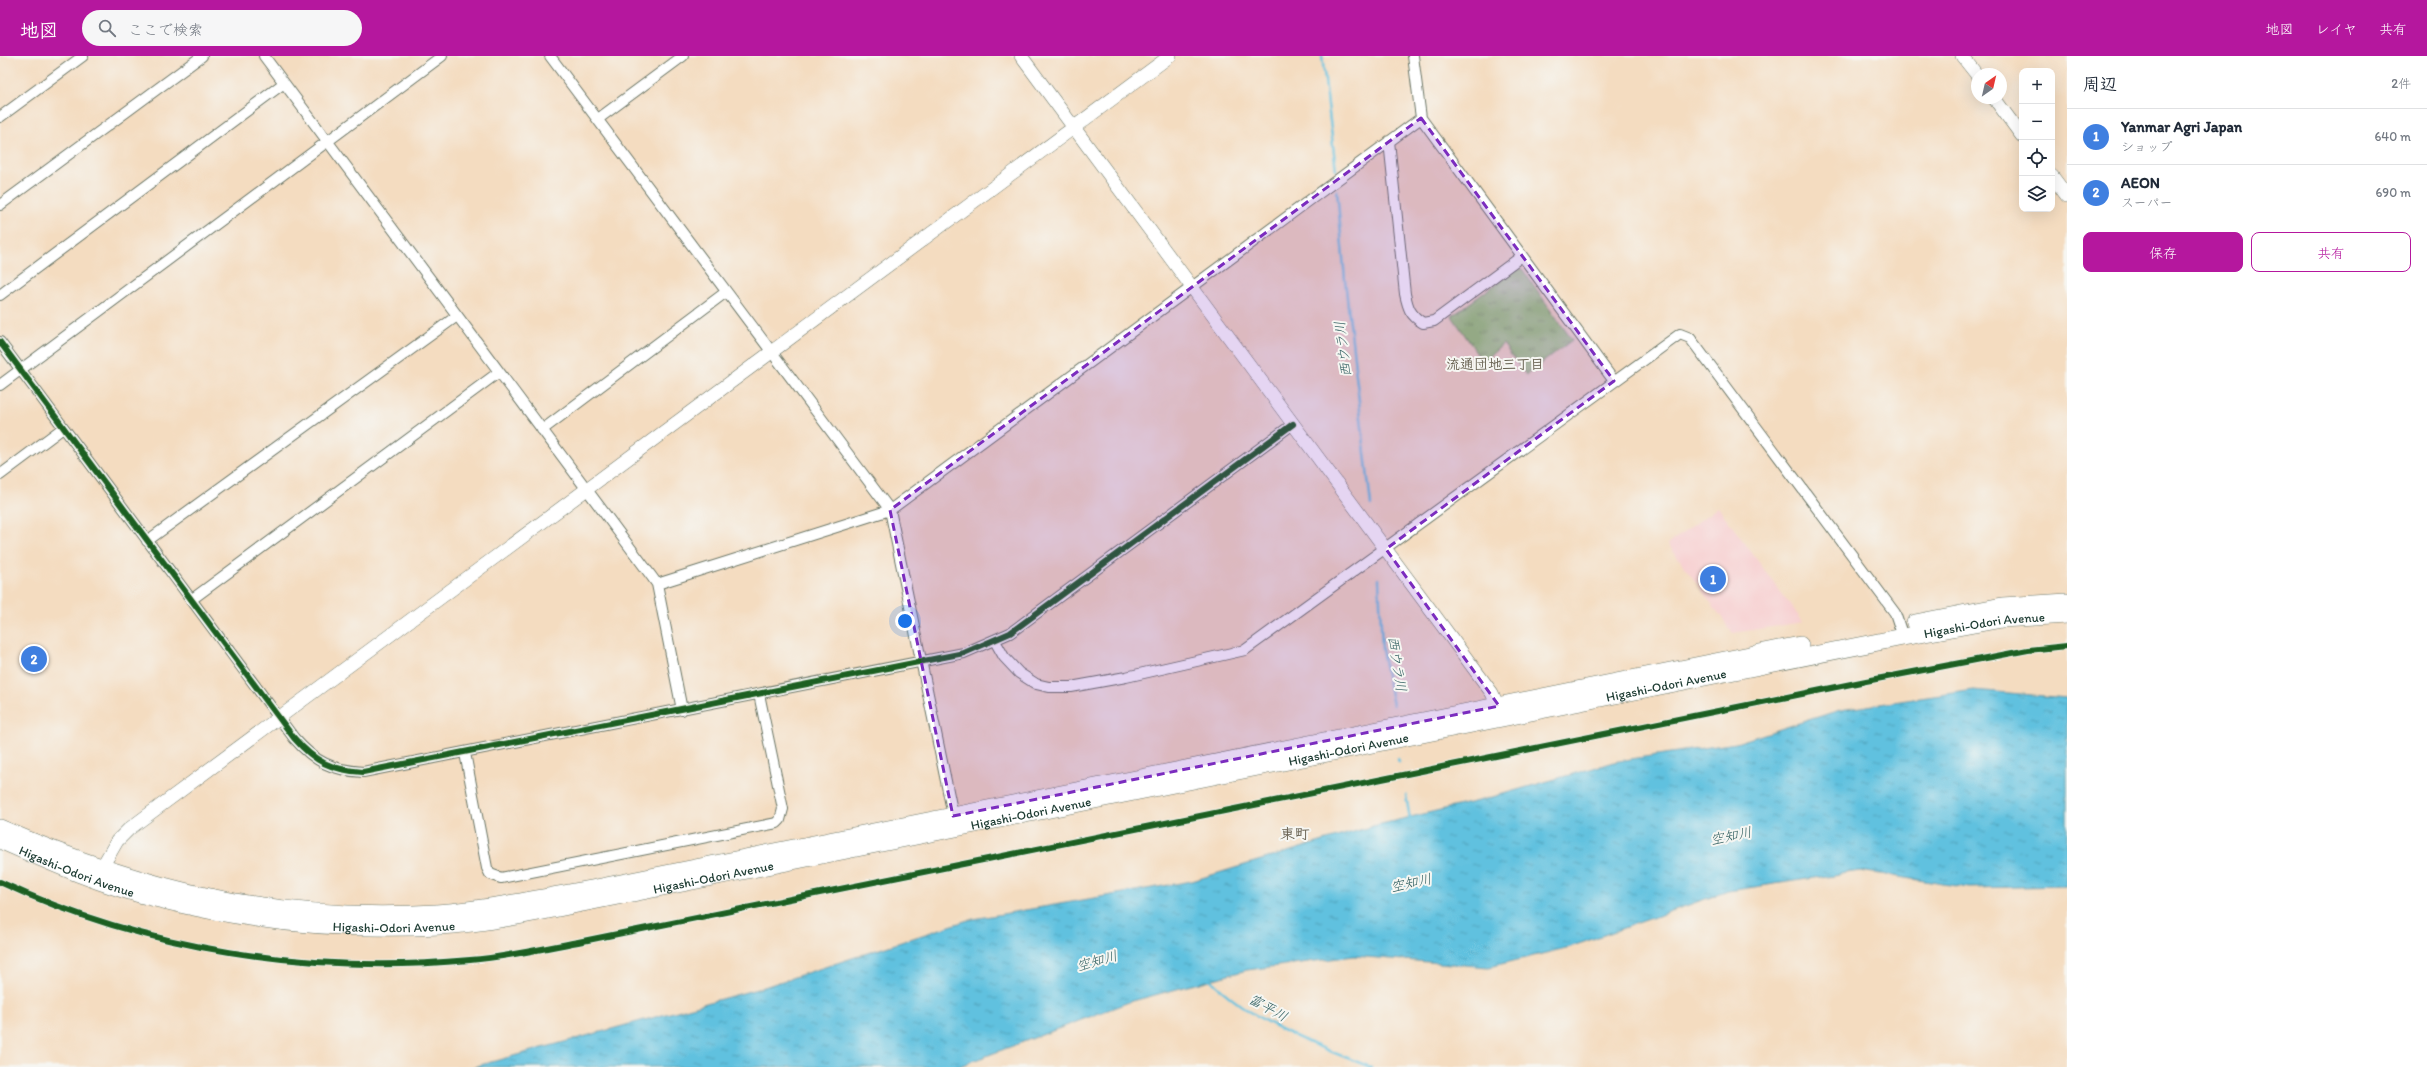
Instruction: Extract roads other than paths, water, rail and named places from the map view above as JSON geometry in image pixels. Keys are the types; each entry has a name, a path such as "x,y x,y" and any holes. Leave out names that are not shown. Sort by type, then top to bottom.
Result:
{"highway":[{"name":"Higashi-Odori Avenue","path":"0,840 99,874 229,903 320,913 380,915 436,913 491,907 954,822 1902,631 2002,606 2067,602"},
{"name":"Higashi-Odori Avenue","path":"1902,631 2002,619 2067,615"},
{"name":"Higashi-Odori Avenue","path":"0,828 99,874"}],"street":[{"path":"0,117 83,56"},
{"path":"0,205 202,56"},
{"path":"264,56 657,584 682,710"},
{"path":"0,385 442,56"},
{"path":"550,56 726,292 780,361 890,510 954,822"},
{"path":"598,119 683,56"},
{"path":"1021,56 1492,693 1500,712"},
{"path":"99,874 117,841 129,829 1170,56"},
{"path":"1413,56 1421,118 1614,381"},
{"path":"1962,56 1971,68"},
{"path":"0,295 284,83"},
{"path":"1998,104 2019,132"},
{"path":"657,584 890,510 1421,118"},
{"path":"1389,141 1408,311 1416,319 1423,323 1434,321 1522,256"},
{"path":"2055,180 2067,196"},
{"path":"542,430 726,292"},
{"path":"147,542 457,316"},
{"path":"995,641 1004,656 1019,673 1036,684 1049,687 1071,687 1245,650 1386,549 1675,336 1680,334 1690,338 1895,613 1902,631"},
{"path":"0,342 147,542 305,751 318,761 335,769 363,772 964,653 995,641 1010,633 1293,424"},
{"path":"191,600 499,372"},
{"path":"0,475 63,428"},
{"path":"465,753 490,874 501,878 777,823 780,820 783,809 759,694"}],"water":[{"name":"空知川","path":"1974,690 2067,698 2067,886 1969,888 1860,871 1728,891 1570,947 1489,967 1354,956 1247,970 1129,1002 957,1067 473,1067 761,988 968,920 1192,881 1373,826 1482,800 1618,761 1736,743 1840,710"}],"waterway":[{"name":"西ウラ川","path":"1322,56 1336,170"},
{"name":"西ウラ川","path":"1337,190 1345,280 1371,505"},
{"name":"西ウラ川","path":"1379,579 1382,650 1393,705"},
{"name":"西ウラ川","path":"1406,795 1410,820"},
{"name":"富平川","path":"1209,978 1244,1008 1284,1031 1371,1067"}],"place":[{"name":"Yanmar Agri Japan","path":"1713,579"},
{"name":"AEON","path":"34,659"}],"district":[{"name":"流通団地三丁目","path":"1495,364"},
{"name":"東町","path":"1295,834"}]}
